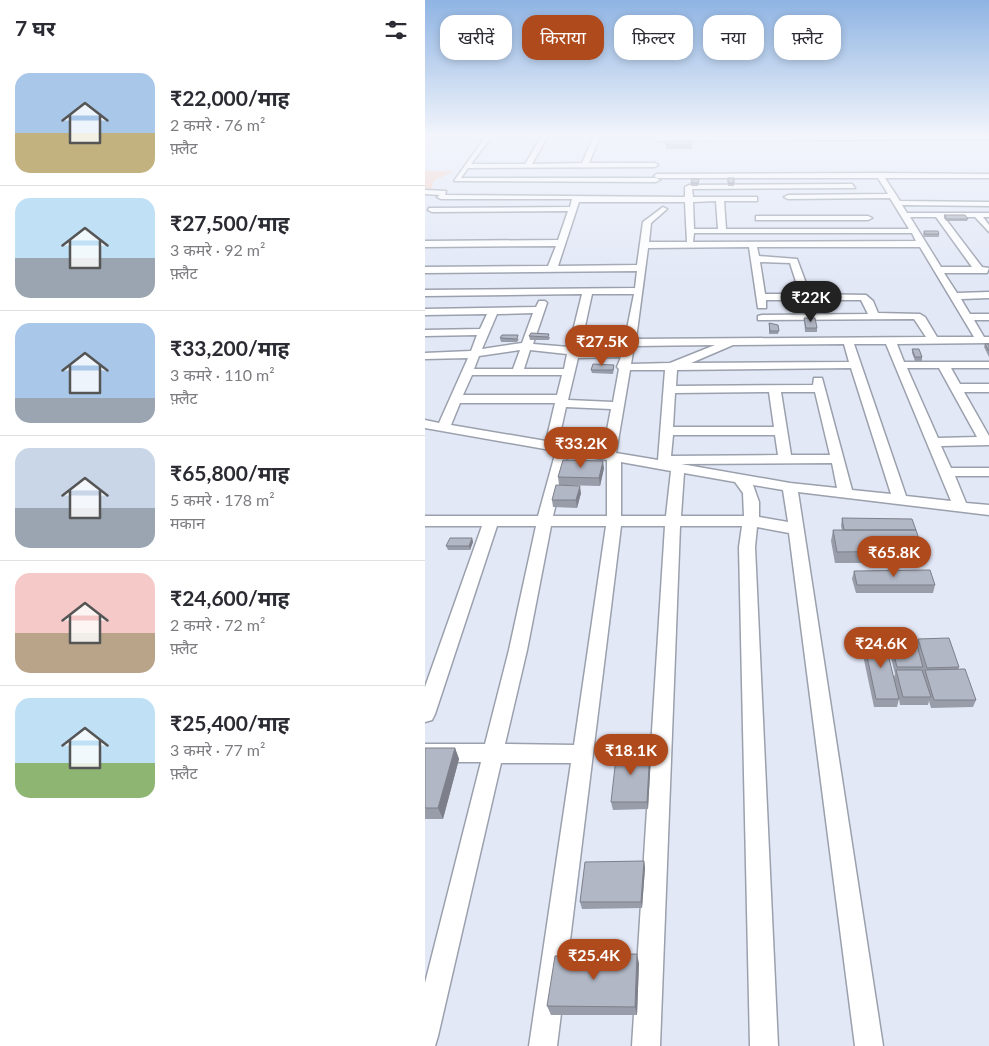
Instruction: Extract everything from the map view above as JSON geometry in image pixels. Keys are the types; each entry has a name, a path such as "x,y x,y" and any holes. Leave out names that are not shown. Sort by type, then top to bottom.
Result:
{"street":[{"path":"425,220 452,185"},
{"path":"637,199 650,185"},
{"path":"885,185 967,317 985,340"},
{"path":"752,186 761,231"},
{"path":"784,186 791,208"},
{"path":"688,199 689,187 852,186 874,230"},
{"path":"425,192 442,195 578,197 547,280 539,310 517,372"},
{"path":"543,1046 614,523 612,457 617,406 639,292 647,222 688,199"},
{"path":"577,200 754,199"},
{"path":"719,200 722,231"},
{"path":"759,218 791,208 863,207 894,200 989,204"},
{"path":"791,208 863,207"},
{"path":"432,210 575,209"},
{"path":"671,209 690,231 691,245"},
{"path":"938,215 984,270"},
{"path":"977,215 988,228"},
{"path":"905,216 989,215"},
{"path":"690,231 913,230"},
{"path":"425,244 561,243"},
{"path":"645,245 921,244"},
{"path":"753,246 762,297 763,329"},
{"path":"756,259 794,260 806,297"},
{"path":"425,293 641,268"},
{"path":"425,270 547,280 588,291 639,292"},
{"path":"938,270 984,270"},
{"path":"425,1036 518,650 557,447 561,401 588,291"},
{"path":"954,296 989,295"},
{"path":"762,297 863,297 868,301 875,316"},
{"path":"425,312 539,310"},
{"path":"444,427 493,311"},
{"path":"671,367 763,329 875,316 918,316 933,340"},
{"path":"967,317 989,317"},
{"path":"763,329 848,341 985,340"},
{"path":"425,333 483,332"},
{"path":"848,341 900,500"},
{"path":"890,341 961,508"},
{"path":"574,350 630,342 732,342"},
{"path":"425,356 475,354 502,348 527,346 627,354"},
{"path":"623,367 856,365"},
{"path":"901,365 989,365"},
{"path":"815,366 846,494"},
{"path":"943,366 987,442"},
{"path":"646,1046 673,522 665,432 671,367"},
{"path":"467,372 569,372"},
{"path":"669,390 819,388"},
{"path":"955,388 989,388"},
{"path":"775,389 785,459"},
{"path":"455,399 561,401 617,406"},
{"path":"425,424 790,487 989,510"},
{"path":"665,432 781,432"},
{"path":"933,442 987,442"},
{"path":"669,465 785,459 839,459"},
{"path":"947,472 989,472"},
{"path":"739,478 746,486 752,499 747,548 764,1046"},
{"path":"790,487 869,1046"},
{"path":"425,521 614,523 750,521 775,524 797,530"},
{"path":"425,714 491,521"},
{"path":"425,752 582,754"}],"shaded area":[{"path":"425,185 433,185 432,191 425,191"}],"building":[{"path":"944,215 965,215 968,219 947,219"},
{"path":"924,231 938,231 939,234 925,234"},
{"path":"804,318 815,318 817,328 806,328"},
{"path":"769,323 778,325 779,331 770,331"},
{"path":"531,333 549,334 548,337 529,336"},
{"path":"502,335 518,335 517,339 500,338"},
{"path":"912,349 919,349 922,357 915,357"},
{"path":"593,364 614,365 613,370 591,370"},
{"path":"563,460 603,461 599,478 558,477"},
{"path":"556,485 580,486 576,500 552,500"},
{"path":"842,518 912,519 916,530 844,530"},
{"path":"833,530 916,530 923,551 837,552"},
{"path":"450,538 472,538 469,546 446,546"},
{"path":"930,570 935,585 857,585 854,571"},
{"path":"863,638 884,638 899,699 876,699"},
{"path":"915,638 923,667 897,667 890,639"},
{"path":"949,638 959,667 927,668 918,639"},
{"path":"965,669 976,700 934,700 925,670"},
{"path":"896,670 922,670 931,697 903,697"},
{"path":"425,748 455,748 438,808 425,808"},
{"path":"617,749 650,749 647,802 611,802"},
{"path":"644,861 641,902 580,902 585,862"},
{"path":"637,954 635,1007 547,1006 555,956"}]}
